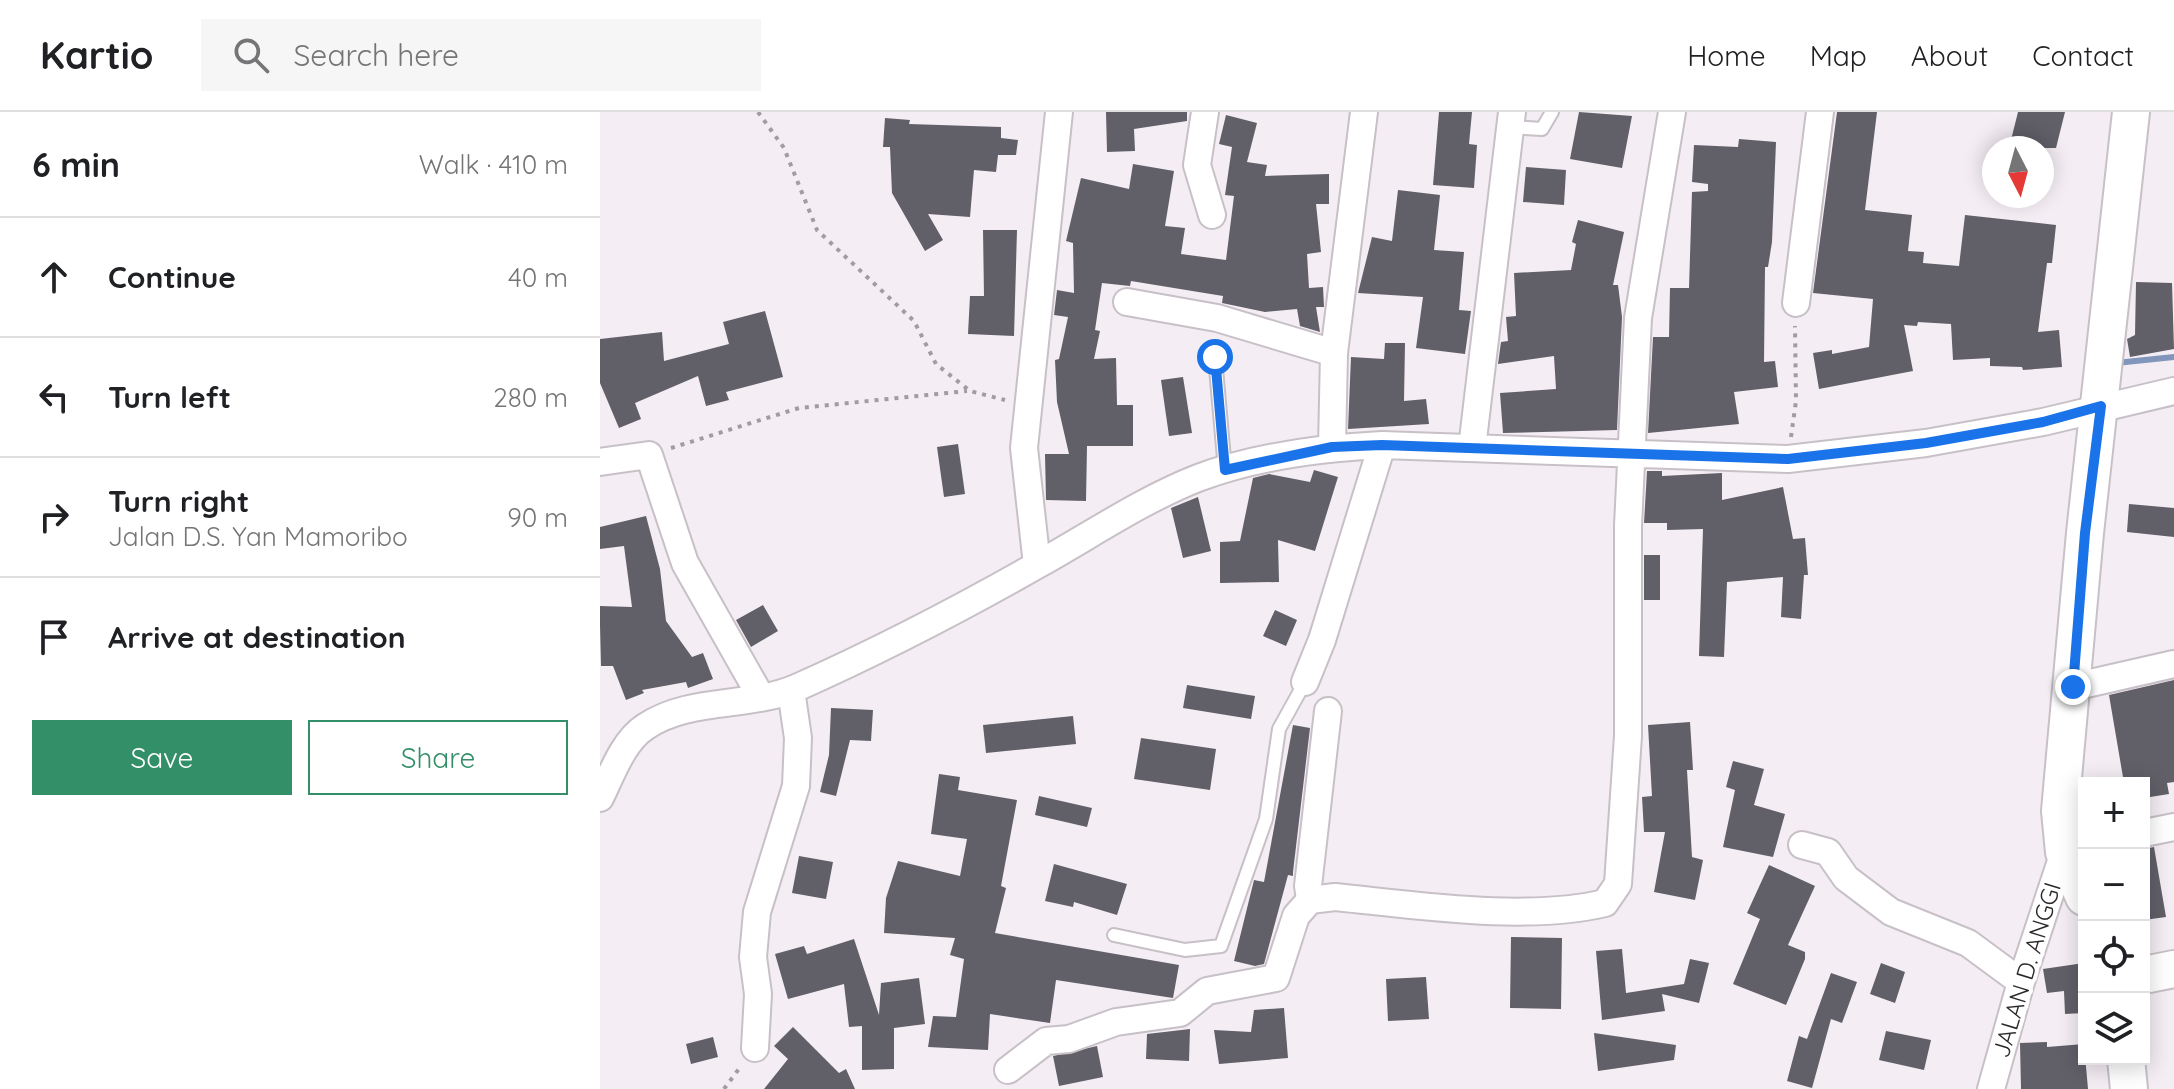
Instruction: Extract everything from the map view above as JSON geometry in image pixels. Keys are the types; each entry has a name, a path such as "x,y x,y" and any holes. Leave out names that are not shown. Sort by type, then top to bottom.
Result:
{"street":[{"path":"1037,565 1024,448 1059,112"},
{"path":"1205,112 1197,165 1212,215"},
{"path":"1332,447 1334,353 1364,112"},
{"path":"1008,1070 1046,1041 1069,1039 1116,1022 1180,1013 1207,991 1276,978 1290,943 1296,916 1310,900 1335,897 1417,905 1538,910 1575,910 1605,903 1618,884 1628,736 1630,453 1638,318 1672,112"},
{"path":"1796,303 1820,112"},
{"path":"2074,849 2060,811 2085,533 2131,112"},
{"path":"1472,448 1511,120"},
{"path":"1127,302 1217,318 1334,353"},
{"path":"600,798 619,760 644,727 689,710 791,690 913,632 1126,513 1197,478 1225,470 1332,447 1382,445 1788,459 1926,443 2043,422 2174,391"},
{"path":"1305,682 1322,640 1382,445"},
{"path":"600,462 649,455 685,563 761,697"},
{"path":"2073,687 2174,664"},
{"path":"755,1048 758,994 753,957 757,912 796,786 798,738 791,690"},
{"path":"1310,900 1308,886 1328,711"},
{"path":"2150,832 2174,827"},
{"path":"1802,845 1828,852 1846,878 1891,912 1968,943 2021,982"},
{"name":"JALAN D. ANGGI","path":"1991,1089 2021,982 2074,849"},
{"path":"2150,974 2174,969"},
{"path":"2127,1065 2129,1089"}],"lane":[{"path":"1511,120 1542,129 1552,112"},
{"path":"1215,357 1225,470"},
{"path":"1114,935 1185,950 1221,946 1266,819 1279,729 1305,682"}],"path":[{"path":"758,112 784,148 817,230 914,321 936,364 970,391"},
{"path":"1788,459 1796,401 1793,349 1796,303"},
{"path":"649,455 799,408 970,391 1028,406"},
{"path":"724,1089 755,1048"}],"building":[{"path":"1106,112 1187,112 1187,121 1134,129 1135,151 1107,152"},
{"path":"1439,112 1472,112 1469,144 1477,145 1474,188 1433,185"},
{"path":"1579,112 1632,116 1622,168 1570,159"},
{"path":"1837,112 1877,112 1865,210 1912,215 1908,251 1924,252 1923,263 1959,266 1965,215 2056,225 2052,263 2047,263 2038,332 2059,330 2062,367 2023,370 2022,367 1990,366 1990,358 1953,360 1951,324 1918,322 1917,326 1904,325 1913,371 1819,389 1813,353 1832,350 1832,354 1869,347 1873,299 1813,293"},
{"path":"2018,112 2065,112 2056,148 2054,136 2012,136"},
{"path":"1226,115 1257,123 1247,162 1267,165 1265,176 1329,174 1329,204 1316,204 1321,252 1307,254 1309,288 1323,287 1324,307 1316,307 1320,332 1300,326 1297,309 1265,312 1222,303 1223,296 1131,281 1130,286 1102,283 1095,330 1100,331 1094,359 1116,358 1117,405 1133,405 1133,446 1087,446 1086,501 1046,500 1045,454 1069,454 1057,402 1055,360 1059,359 1068,317 1054,315 1057,290 1074,293 1073,243 1066,241 1081,178 1129,189 1133,164 1174,171 1165,226 1185,228 1181,254 1226,260 1234,196 1225,195 1232,147 1219,144"},
{"path":"885,118 910,120 909,124 1001,127 1001,138 1018,140 1016,155 998,155 996,172 974,170 970,217 928,214 943,240 925,251 892,193 890,147 883,147"},
{"path":"1739,139 1776,142 1772,242 1768,267 1765,267 1764,362 1775,361 1778,387 1734,392 1739,424 1648,433 1653,337 1669,337 1670,288 1689,288 1692,192 1708,191 1708,184 1692,182 1694,145 1738,147"},
{"path":"1526,167 1566,170 1564,205 1523,202"},
{"path":"1398,190 1440,195 1434,250 1464,252 1459,310 1471,311 1465,354 1416,348 1423,297 1358,293 1372,237 1392,241"},
{"path":"1578,220 1624,232 1613,285 1618,285 1622,317 1617,430 1503,433 1500,393 1556,389 1554,356 1498,364 1501,342 1508,341 1506,317 1516,316 1514,273 1571,270 1576,244 1572,242"},
{"path":"983,230 1017,230 1014,336 968,334 970,296 984,296"},
{"path":"2136,282 2172,283 2174,349 2130,357 2127,339 2135,335"},
{"path":"765,311 783,377 726,392 729,400 706,406 698,376 635,403 641,419 619,428 600,383 600,339 662,332 664,361 729,344 723,322"},
{"path":"1385,343 1405,343 1404,401 1426,399 1429,424 1348,429 1351,357 1384,359"},
{"path":"1183,377 1192,433 1169,436 1161,380"},
{"path":"958,444 965,494 944,497 937,447"},
{"path":"1314,470 1338,477 1315,551 1278,540 1279,582 1220,583 1220,542 1240,541 1253,478 1269,474 1310,482"},
{"path":"1647,471 1662,471 1662,476 1722,473 1722,500 1783,487 1793,539 1805,538 1808,575 1804,575 1801,619 1781,617 1783,577 1727,582 1724,657 1699,656 1703,529 1667,530 1667,523 1644,523"},
{"path":"1198,497 1211,551 1183,558 1171,508"},
{"path":"2129,504 2174,508 2174,537 2127,532"},
{"path":"646,516 660,569 666,621 692,657 703,653 713,679 688,688 686,682 642,690 644,693 626,700 613,666 601,666 600,625 600,606 632,607 624,546 600,549 600,527"},
{"path":"1644,555 1660,555 1660,600 1644,600"},
{"path":"763,605 778,631 751,647 736,620"},
{"path":"1275,610 1297,620 1286,646 1263,636"},
{"path":"2174,680 2174,782 2167,783 2169,794 2150,797 2150,777 2123,777 2109,695"},
{"path":"1187,685 1255,696 1251,719 1183,708"},
{"path":"831,708 873,710 871,741 850,740 836,796 820,792 829,755"},
{"path":"1073,716 1076,744 986,753 983,725"},
{"path":"1690,722 1693,770 1687,770 1692,857 1703,860 1695,900 1654,892 1665,832 1644,832 1642,797 1652,796 1648,725"},
{"path":"1293,725 1310,728 1293,876 1288,875 1264,964 1255,966 1234,961 1254,880 1264,882"},
{"path":"1141,738 1216,749 1210,790 1134,779"},
{"path":"1733,761 1764,769 1754,805 1785,814 1773,857 1723,847 1735,790 1726,787"},
{"path":"939,774 960,777 958,790 1017,800 1001,886 1006,888 995,933 1179,965 1173,998 1056,980 1050,1023 990,1014 988,1050 928,1047 933,1016 956,1017 964,959 950,955 955,938 884,933 886,898 898,861 960,876 967,839 931,834"},
{"path":"1039,796 1092,808 1087,827 1035,815"},
{"path":"2154,847 2166,917 2150,919 2150,849"},
{"path":"799,856 833,862 826,899 792,893"},
{"path":"1054,864 1127,884 1117,915 1074,902 1073,907 1045,901"},
{"path":"1769,865 1815,886 1788,945 1805,952 1805,959 1786,1005 1733,984 1760,919 1747,913"},
{"path":"1511,937 1562,938 1561,1009 1510,1008"},
{"path":"854,939 879,1015 881,983 919,978 925,1024 894,1028 894,1069 862,1070 862,1026 849,1027 844,984 788,999 775,954 804,946 807,954"},
{"path":"1622,949 1626,993 1684,984 1690,959 1709,963 1699,1003 1662,994 1665,1011 1602,1020 1596,951"},
{"path":"1881,963 1905,972 1895,1003 1870,994"},
{"path":"2078,964 2078,1013 2065,1014 2064,991 2047,993 2043,969"},
{"path":"1831,973 1857,982 1842,1023 1831,1019 1812,1088 1787,1081 1799,1036 1807,1039"},
{"path":"1426,977 1429,1019 1388,1021 1386,979"},
{"path":"1284,1008 1288,1058 1219,1064 1214,1030 1251,1032 1254,1010"},
{"path":"793,1027 839,1073 846,1069 855,1089 764,1089 788,1059 774,1046"},
{"path":"1190,1029 1189,1061 1146,1059 1147,1034"},
{"path":"1886,1031 1931,1040 1924,1070 1879,1060"},
{"path":"1594,1033 1676,1045 1674,1060 1598,1071"},
{"path":"713,1037 718,1057 691,1064 686,1044"},
{"path":"2047,1042 2047,1047 2078,1044 2078,1065 2086,1065 2088,1089 2021,1089 2020,1043"},
{"path":"1097,1046 1103,1077 1059,1086 1053,1056"}],"waterway":[{"path":"2116,363 2174,357"}],"route":[{"path":"1215,357 1225,470 1248,462 1332,447 1382,445 1788,459 1926,443 2043,422 2101,406 2085,533 2073,687"}]}
